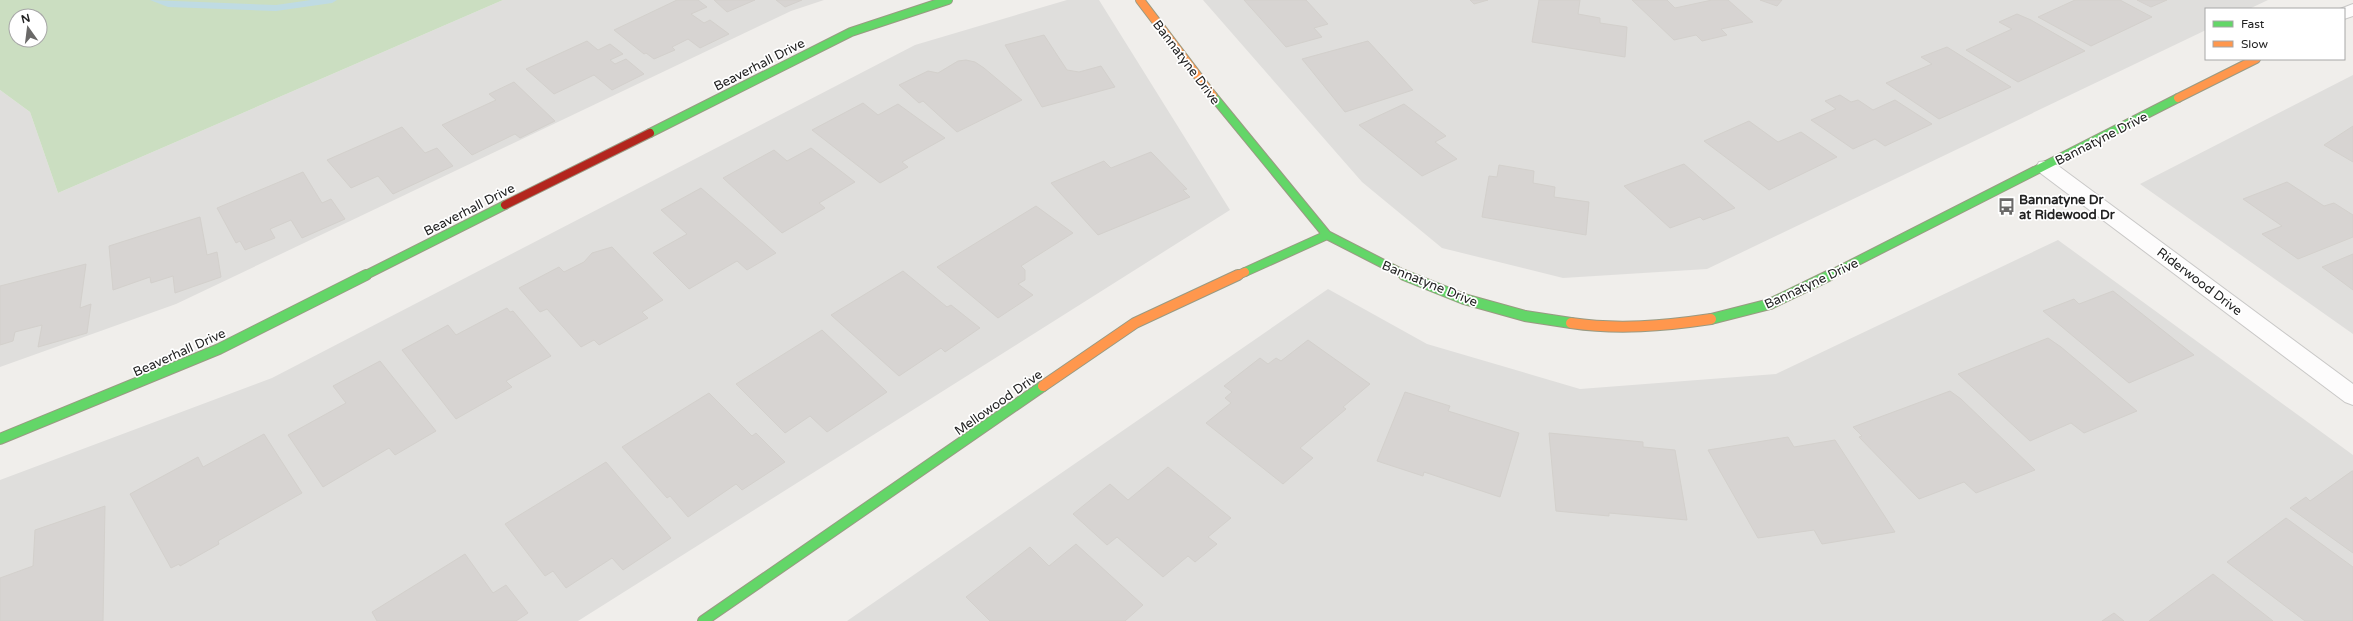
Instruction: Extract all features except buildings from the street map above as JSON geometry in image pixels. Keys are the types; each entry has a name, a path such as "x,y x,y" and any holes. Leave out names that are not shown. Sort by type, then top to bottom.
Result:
{"street":[{"name":"Beaverhall Drive","path":"0,439 126,389 219,348 852,32 948,0"},
{"name":"Bannatyne Drive","path":"1140,0 1234,123 1327,235 1394,271 1479,304 1526,316 1588,326 1660,327 1720,318 1770,304 2046,167 2254,60"},
{"name":"Riderwood Drive","path":"2046,167 2353,396"},
{"name":"Mellowood Drive","path":"702,621 1135,323 1327,235"}],"shaded area":[{"path":"503,0 824,0 791,11 176,304 0,367 0,90 30,112 58,193"},
{"path":"1067,0 1099,0 1230,210 578,621 0,621 0,480 272,378 915,45"},
{"path":"1203,0 2268,0 2251,8 2205,8 2205,30 1707,269 1563,278 1442,248 1362,182"},
{"path":"2353,75 2353,334 2140,184"},
{"path":"2058,240 2353,455 2353,621 847,621 1328,289 1427,344 1580,389 1776,374"}],"green space":[{"path":"0,0 503,0 58,193 30,112 0,90"}],"waterway":[{"path":"155,0 168,4 276,8 332,0"}],"traffic: fast":[{"path":"650,133 851,32 948,0"},
{"path":"1213,96 1327,235 1394,271 1464,299 1525,316 1571,323"},
{"path":"1711,319 1770,304 1819,281 2178,98"},
{"path":"0,439 219,349 505,205"},
{"path":"1245,272 1327,235"},
{"path":"703,621 1043,386"}],"traffic: slow":[{"path":"1140,0 1213,96"},
{"path":"2178,98 2254,60"},
{"path":"1043,386 1135,323 1245,272"},
{"path":"1571,323 1606,327 1641,327 1711,319"}],"traffic: jam":[{"path":"505,205 650,133"}],"place":[{"name":"Bannatyne Dr at Ridewood Dr","path":"2006,206"}]}
